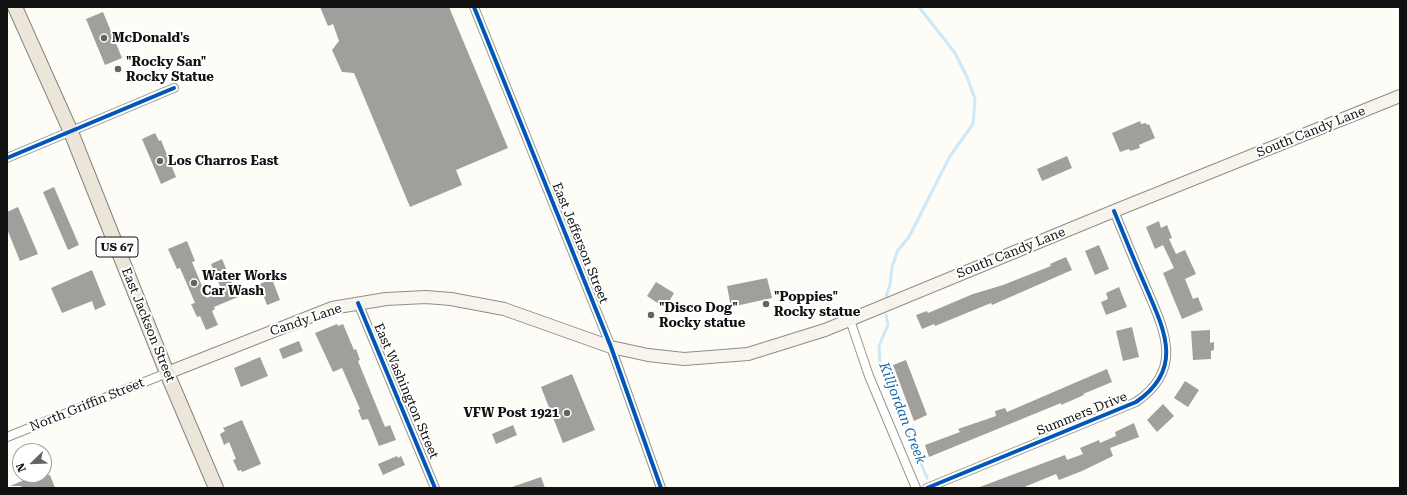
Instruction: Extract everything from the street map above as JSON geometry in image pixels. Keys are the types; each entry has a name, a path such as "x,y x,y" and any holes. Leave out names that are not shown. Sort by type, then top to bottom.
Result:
{"highway":[{"name":"East Jackson Street","path":"15,7 71,132 167,373 216,488"}],"main road":[{"name":"South Candy Lane","path":"611,347 648,356 684,359 748,354 800,339 1400,96"},
{"name":"Candy Lane","path":"167,373 319,312 358,303 426,297 477,303 504,310 611,347"}],"street":[{"name":"East Jefferson Street","path":"474,7 611,347 661,488"},
{"path":"7,158 174,88"},
{"name":"Summers Drive","path":"927,488 1136,402 1154,386 1162,371 1165,360 1166,347 1164,331 1114,211"},
{"name":"East Washington Street","path":"358,303 435,488"},
{"path":"850,320 869,376 916,488"},
{"name":"North Griffin Street","path":"7,437 167,373"}],"building":[{"path":"320,7 449,7 508,148 456,170 462,185 410,207 354,73 342,72 332,50 339,41 333,24 328,26"},
{"name":"McDonald's","path":"103,12 122,58 105,65 86,19"},
{"path":"1140,121 1141,124 1149,124 1155,138 1139,145 1140,148 1120,152 1112,133"},
{"name":"Los Charros East","path":"155,133 159,141 161,140 176,177 161,184 142,139"},
{"path":"1067,156 1072,168 1042,181 1037,169"},
{"path":"54,187 79,245 68,250 43,192"},
{"path":"18,207 38,254 20,261 7,229 7,212"},
{"path":"1159,221 1161,228 1167,225 1172,238 1169,239 1176,254 1185,250 1196,274 1185,279 1193,299 1198,297 1203,310 1182,319 1163,273 1174,268 1163,245 1155,249 1146,227"},
{"name":"Water Works Car Wash","path":"187,241 195,261 192,262 207,298 222,291 211,264 222,259 238,297 214,307 215,309 212,311 218,325 206,330 200,316 197,317 191,304 195,303 180,268 177,269 168,249"},
{"path":"1099,245 1109,269 1095,275 1085,251"},
{"path":"1066,257 1072,270 992,305 991,303 935,326 934,324 922,329 916,315 927,311 928,313 973,294 1003,285 1051,266 1050,264"},
{"path":"92,270 106,305 95,310 92,301 62,313 51,288"},
{"path":"767,278 772,298 731,307 727,286"},
{"path":"272,279 280,300 267,305 262,292 258,294 255,286"},
{"path":"656,282 674,293 665,308 647,296"},
{"path":"1119,287 1127,307 1106,315 1101,302 1108,299 1106,293"},
{"path":"337,324 338,326 343,324 354,350 356,349 360,360 358,361 385,427 390,425 396,440 379,446 368,419 362,420 358,410 360,409 342,368 333,372 315,333"},
{"path":"1132,327 1139,357 1123,361 1116,331"},
{"path":"1210,330 1210,343 1214,342 1214,350 1211,351 1211,359 1193,360 1191,331"},
{"path":"299,341 303,351 283,359 279,349"},
{"path":"260,357 268,376 241,387 234,368"},
{"path":"906,360 927,415 914,421 893,365"},
{"path":"1107,369 1112,382 1061,405 1061,403 929,457 925,445 960,432 958,429 996,416 995,411 1005,408 1007,412"},
{"path":"572,374 595,430 563,443 541,387"},
{"path":"1185,381 1199,390 1188,407 1174,398"},
{"path":"1163,404 1174,416 1157,432 1147,420"},
{"path":"242,420 261,464 242,472 241,470 238,471 233,460 236,459 229,442 224,445 220,434 225,431 223,428"},
{"path":"1134,423 1139,437 1110,448 1113,456 1082,471 1059,480 1056,474 1022,488 977,488 1065,455 1067,460 1083,454 1080,448 1099,440 1100,443 1116,436 1115,432"},
{"path":"513,425 517,435 496,444 492,434"},
{"path":"397,456 398,458 401,456 405,465 383,475 378,464"},
{"path":"541,477 545,488 512,488 512,487"},
{"path":"52,480 55,488 22,488 21,486 10,486 17,483 52,483"}],"waterway":[{"path":"886,297 890,285 892,267 898,250 909,237 950,156 973,124 975,99 967,77 955,53 919,7"},
{"name":"Killjordan Creek","path":"886,315 888,325 879,346 880,363 927,478"}],"cycle path":[{"path":"474,7 611,347 661,488"},
{"path":"7,158 174,88"},
{"path":"927,488 1136,402 1151,389 1161,375 1166,361 1166,347 1163,332 1114,211"},
{"path":"358,303 435,488"}],"place":[{"name":"McDonald's","path":"104,38"},
{"name":"\"Rocky San\" Rocky Statue","path":"118,69"},
{"name":"Los Charros East","path":"160,161"},
{"name":"Water Works Car Wash","path":"194,283"},
{"name":"\"Poppies\" Rocky statue","path":"766,304"},
{"name":"\"Disco Dog\" Rocky statue","path":"651,315"},
{"name":"VFW Post 1921","path":"567,413"}]}
